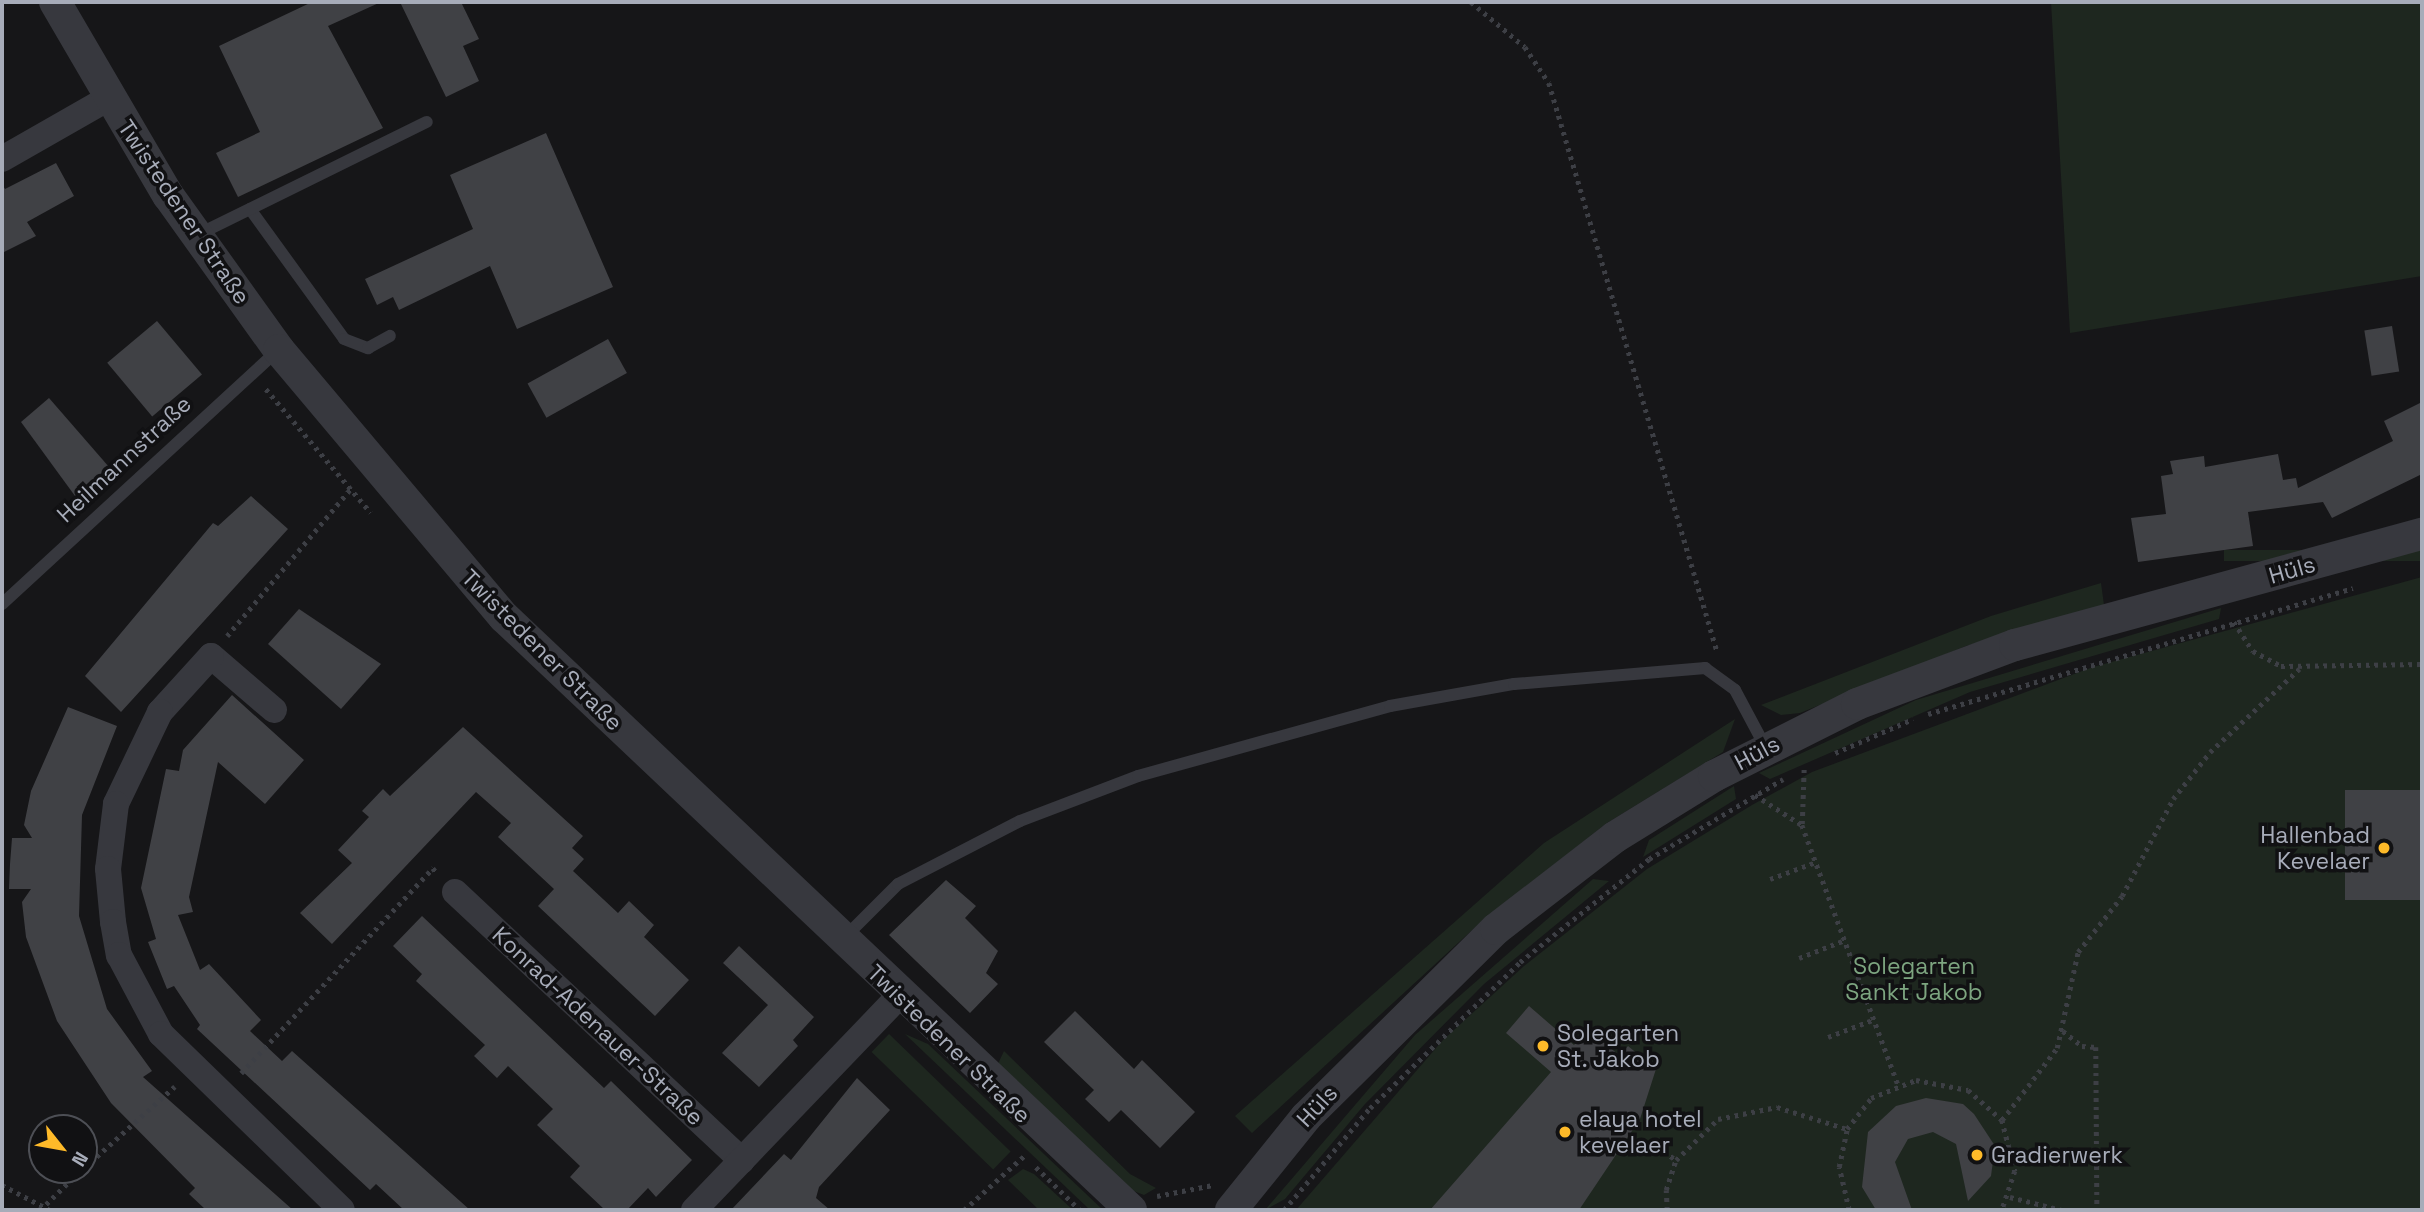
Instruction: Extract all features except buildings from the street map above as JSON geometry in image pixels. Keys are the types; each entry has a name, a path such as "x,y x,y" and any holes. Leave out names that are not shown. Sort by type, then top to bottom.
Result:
{"street":[{"name":"Twistedener Straße","path":"55,2 109,98 196,235 279,350 372,467 504,617 899,996 1138,1207"},
{"path":"2,159 109,98"},
{"name":"Hüls","path":"1236,1203 1356,1064 1496,929 1615,837 1766,748 1857,704 2015,645 2422,534"},
{"path":"274,710 211,656 160,712 116,804 108,869 118,955 161,1034 219,1096 342,1210"},
{"name":"Konrad-Adenauer-Straße","path":"454,892 743,1161"},
{"path":"694,1210 899,996"}],"lane":[{"path":"196,235 427,122"},
{"path":"250,209 344,339 368,348 390,336"},
{"name":"Heilmannstraße","path":"2,604 250,370 279,350"},
{"path":"841,942 888,892 974,842 1207,755 1390,706 1514,684 1686,667 1722,677 1766,748"}],"path":[{"path":"1471,2 1525,47 1549,83 1722,677"},
{"path":"211,656 372,467"},
{"path":"1826,757 1920,716 2368,584"},
{"path":"2234,622 2253,651 2299,669 2422,664"},
{"path":"2002,1120 2046,1067 2063,1031 2078,951 2122,896 2173,799 2210,752 2299,669"},
{"path":"1284,1210 1370,1108 1520,962 1649,859 1815,762"},
{"path":"1804,768 1802,825 1898,1084"},
{"path":"1755,795 1802,825"},
{"path":"1770,879 1816,862"},
{"path":"219,1096 433,869 454,892"},
{"path":"1798,958 1845,940"},
{"path":"1828,1037 1875,1019"},
{"path":"2063,1031 2082,1046 2096,1047 2097,1210"},
{"path":"98,1155 194,1069"},
{"path":"1849,1210 1839,1167 1847,1129 1871,1098 1898,1084 1951,1083 1982,1099 2002,1120 2015,1152 2010,1197 2002,1210"},
{"path":"1667,1210 1666,1190 1676,1160 1702,1130 1735,1112 1777,1107 1847,1129"},
{"path":"1664,1151 1676,1160"},
{"path":"964,1210 1024,1156"},
{"path":"40,1210 66,1184"},
{"path":"1138,1207 1208,1184 1236,1203"},
{"path":"2,1185 44,1203 50,1210"},
{"path":"2010,1197 2062,1210"}],"green space":[{"path":"2051,2 2422,2 2422,276 2070,333"},
{"path":"2224,550 2422,550 2422,561 2224,561"},
{"name":"Solegarten Sankt Jakob","path":"2422,577 2422,1210 1296,1210 1443,1040 1524,966 1647,869 1752,805 1812,772 2093,667"},
{"path":"2101,583 2104,605 1966,646 1800,713 1781,715 1761,705 1991,616"},
{"path":"2221,608 2219,619 1970,692 1770,779 1759,773 1916,700"},
{"path":"1735,719 1723,752 1607,823 1483,920 1252,1133 1235,1116 1544,843"},
{"path":"1734,786 1736,799 1643,857 1649,840"},
{"path":"1593,879 1609,881 1484,984 1365,1104 1285,1199 1265,1210 1415,1035"},
{"path":"889,1034 1011,1151 993,1169 872,1052"},
{"path":"905,1034 928,1044 1103,1210 1090,1210"},
{"path":"1004,1051 1130,1174 1156,1188 1144,1195 1131,1190 996,1068"},
{"path":"1023,1169 1034,1174 1073,1210 1039,1210 1008,1180"}],"place":[{"name":"Hallenbad Kevelaer","path":"2384,848"},
{"name":"Solegarten St. Jakob","path":"1543,1046"},
{"name":"elaya hotel kevelaer","path":"1565,1132"},
{"name":"Gradierwerk","path":"1977,1155"}]}
